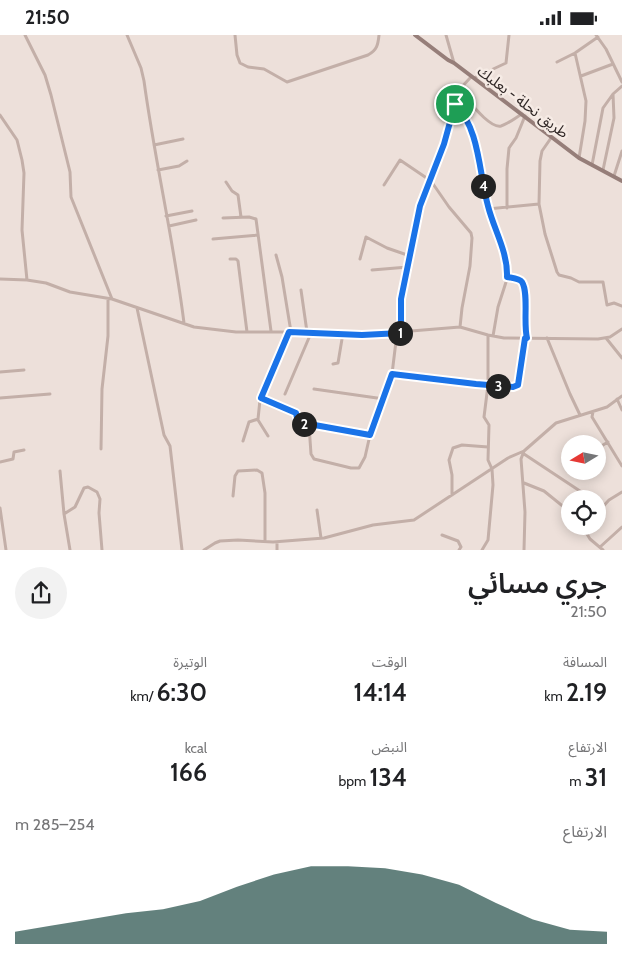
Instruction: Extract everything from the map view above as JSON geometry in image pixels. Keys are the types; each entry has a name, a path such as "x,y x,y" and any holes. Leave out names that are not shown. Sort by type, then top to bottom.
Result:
{"street":[{"path":"25,35 52,95 70,172 71,197 110,299 102,389 101,449"},
{"path":"127,35 143,74 184,323"},
{"path":"235,35 237,55 240,63 248,67 264,69 287,82 374,52 378,46 379,35"},
{"name":"طريق نحلة - بعلبك","path":"415,35 579,158 622,181"},
{"path":"446,35 454,63"},
{"path":"309,425 313,458 351,468 359,468 365,457 370,435 392,374 399,333 400,306 422,199 431,181 444,144 455,104 456,93 472,77 506,63 509,35"},
{"path":"557,62 575,53 597,36 622,82"},
{"path":"575,53 585,91 586,112 579,158"},
{"path":"580,76 613,64"},
{"path":"592,165 603,108 613,94 622,87"},
{"path":"459,90 474,108 494,125 501,126 523,115"},
{"path":"603,170 614,118 613,94"},
{"path":"455,104 461,111 476,147 488,209 503,249 507,277 490,336 488,385 484,417 489,422 488,459 492,469 490,525 488,543 482,550"},
{"path":"0,115 17,140 22,160 24,173 22,230 27,280"},
{"path":"507,208 509,148 516,138 523,115"},
{"path":"552,138 541,155 539,204 545,234 558,273 579,282 603,282 607,305 614,303 622,306"},
{"path":"154,145 183,139"},
{"path":"614,176 622,151"},
{"path":"384,185 400,160 431,181 449,207 469,229 472,238 470,266 460,327"},
{"path":"158,170 182,165 187,161"},
{"path":"226,182 232,191 238,195 241,217"},
{"path":"488,209 539,204"},
{"path":"166,216 192,211"},
{"path":"223,219 241,217 256,219 271,331"},
{"path":"169,226 196,220"},
{"path":"213,239 258,235"},
{"path":"360,259 366,237 387,248 410,256"},
{"path":"268,436 258,420 261,398 290,332 284,283 276,255"},
{"path":"230,259 238,261 247,333"},
{"path":"372,270 408,267"},
{"path":"392,374 488,385 513,387 518,385 526,338 524,327 526,307 523,285 517,279 507,277"},
{"path":"0,279 46,283 70,292 110,299 194,327 247,333 271,331 362,335 460,327 490,336 598,339 606,338 622,329"},
{"path":"301,290 307,332"},
{"path":"137,308 164,435 170,446 182,550"},
{"path":"285,393 308,336 312,332"},
{"path":"333,364 338,363 342,333"},
{"path":"547,338 580,415"},
{"path":"606,338 622,358"},
{"path":"0,372 24,370"},
{"path":"314,389 384,399"},
{"path":"0,398 50,394"},
{"path":"205,549 220,541 277,542 321,538 340,535 373,525 414,520 492,469 524,452 556,423 607,407 622,396"},
{"path":"261,398 296,413 298,422 370,435"},
{"path":"617,399 622,410"},
{"path":"593,412 592,417 622,468"},
{"path":"243,441 249,421 258,420"},
{"path":"452,496 452,475 449,460 453,448 462,445 488,447"},
{"path":"0,462 12,460 14,452 24,450"},
{"path":"524,452 521,459 524,483 524,550"},
{"path":"524,452 579,490"},
{"path":"233,496 235,476 238,471 257,470 262,473 265,493 264,541"},
{"path":"60,471 70,550"},
{"path":"524,483 544,491 561,505"},
{"path":"64,514 75,507 84,488 88,487 98,492 100,499 99,513 102,550"},
{"path":"606,502 622,492"},
{"path":"0,508 6,550"},
{"path":"317,510 321,538"},
{"path":"588,535 601,549 622,527"},
{"path":"442,535 458,541 461,547 460,550"},
{"path":"277,542 277,550"}],"route":[{"path":"455,104 461,111 476,147 488,209 506,260 507,277 517,279 523,285 526,307 524,327 527,338 525,338 519,383 513,387 392,374 370,435 306,425 298,422 296,413 261,398 289,332 362,335 401,333 401,299 420,206 424,193 435,172 455,104"}]}
